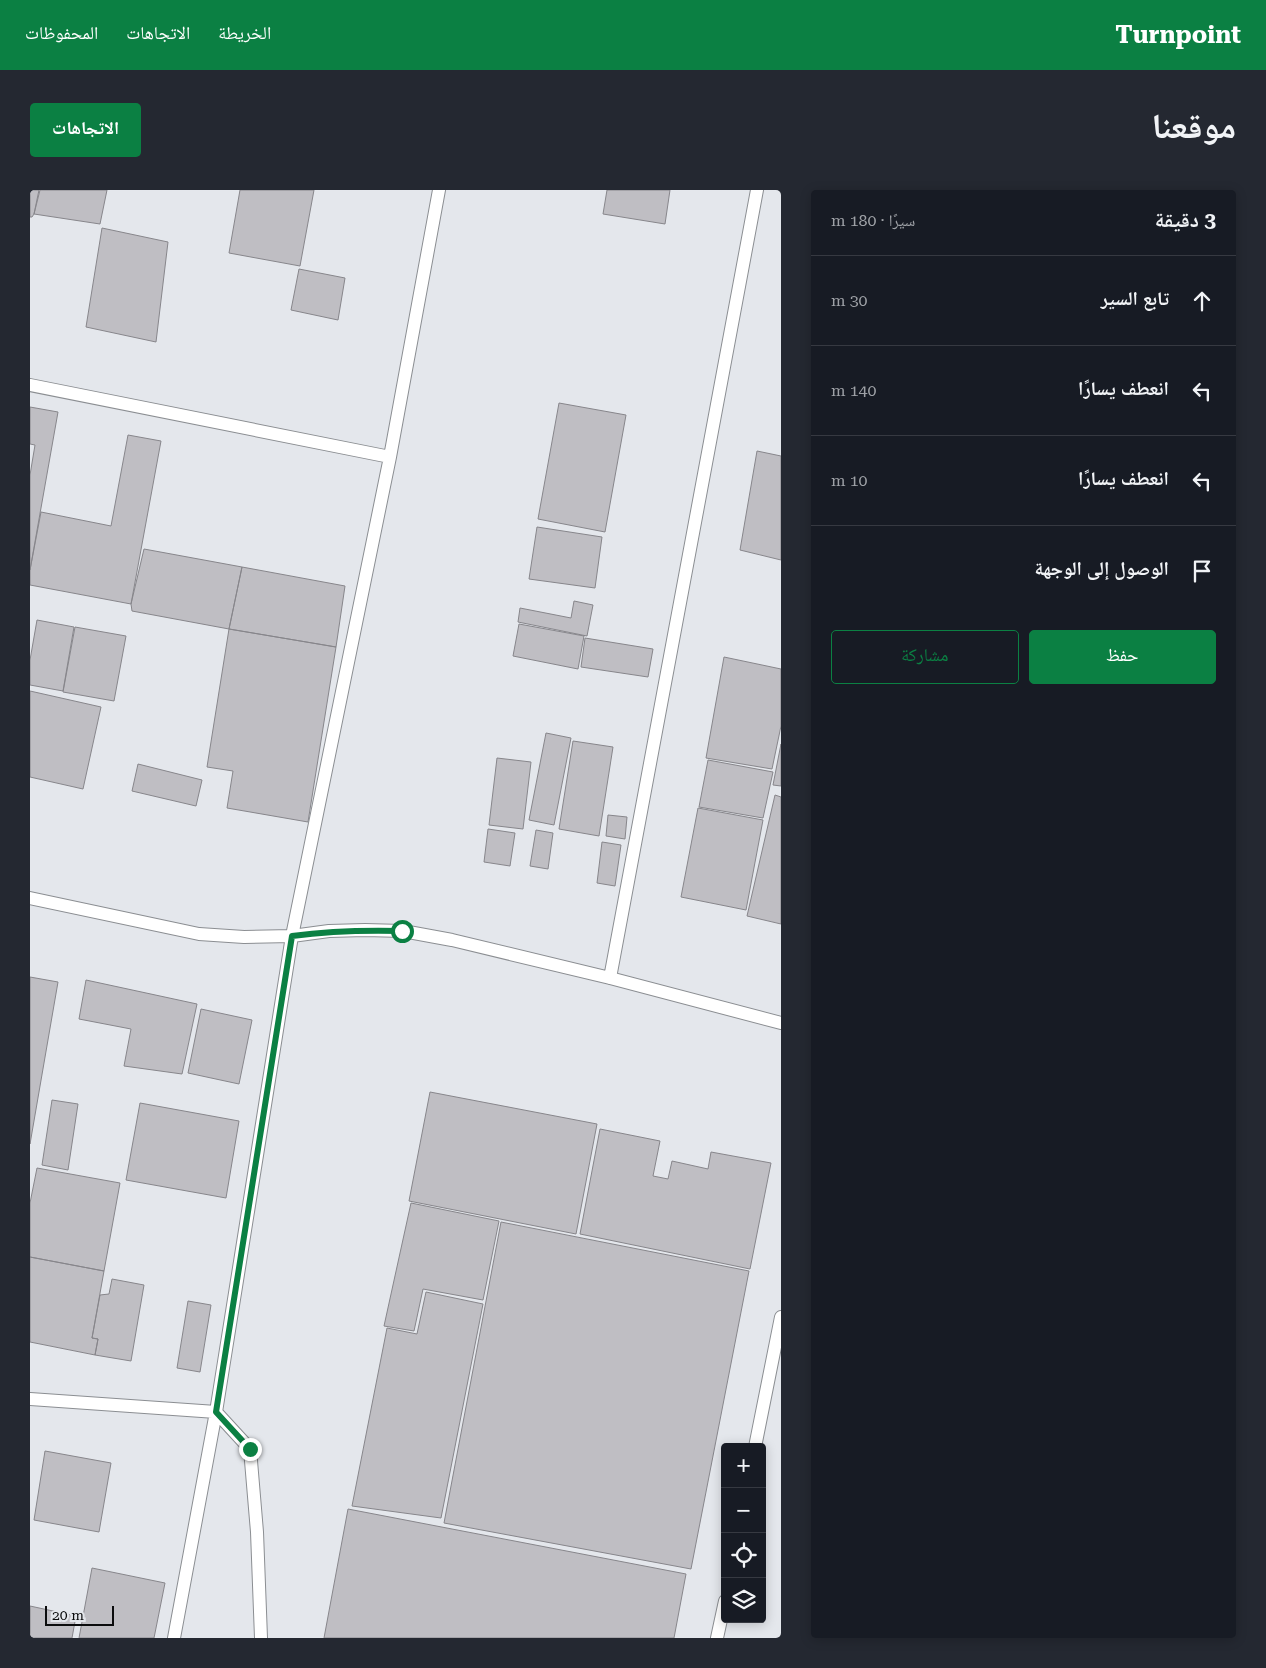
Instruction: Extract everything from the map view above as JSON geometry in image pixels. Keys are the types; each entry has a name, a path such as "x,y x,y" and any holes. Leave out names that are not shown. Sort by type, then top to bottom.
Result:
{"lane":[{"path":"174,1638 216,1412 292,936 390,457 440,190"},
{"path":"610,978 757,190"},
{"path":"30,385 390,457"},
{"path":"30,898 200,934 244,937 292,936 347,931 402,931 452,940 610,978 781,1023"},
{"path":"756,1443 781,1317"},
{"path":"30,1399 216,1412 250,1449 257,1532 261,1638"},
{"path":"718,1638 721,1622"}],"building":[{"path":"30,190 39,190 32,217 30,217"},
{"path":"40,190 107,190 100,224 34,214"},
{"path":"240,190 314,190 300,266 229,253"},
{"path":"607,190 670,190 665,224 603,214"},
{"path":"102,228 168,242 156,342 86,327"},
{"path":"299,269 345,278 338,320 291,310"},
{"path":"559,403 626,415 605,532 538,519"},
{"path":"30,407 58,412 30,570 30,475 35,445 30,444"},
{"path":"128,435 161,441 131,604 30,585 30,570 41,512 111,526"},
{"path":"757,451 781,456 781,560 740,550"},
{"path":"537,527 602,537 595,588 529,579"},
{"path":"144,549 242,567 229,629 132,611 131,604"},
{"path":"242,567 345,586 336,647 229,629"},
{"path":"574,601 593,605 587,636 518,622 520,608 571,618"},
{"path":"37,620 74,627 63,691 30,685 30,660"},
{"path":"519,624 584,636 578,669 513,656"},
{"path":"75,627 126,636 114,701 63,692"},
{"path":"229,629 336,647 308,822 227,808 233,771 207,767"},
{"path":"585,638 653,649 648,677 581,667"},
{"path":"724,657 781,669 781,726 772,769 706,758"},
{"path":"30,691 101,707 83,789 30,777"},
{"path":"546,733 571,738 554,825 529,820"},
{"path":"573,741 613,747 599,836 559,829"},
{"path":"781,744 781,786 773,785"},
{"path":"497,758 531,762 523,829 489,825"},
{"path":"708,760 773,772 763,818 699,807"},
{"path":"138,764 202,780 196,806 132,791"},
{"path":"775,795 781,797 781,924 747,916"},
{"path":"698,808 763,820 746,910 681,897"},
{"path":"608,815 627,817 625,839 606,836"},
{"path":"488,829 515,833 510,866 484,862"},
{"path":"536,830 553,833 548,869 530,866"},
{"path":"602,842 621,845 615,886 597,883"},
{"path":"30,977 58,982 30,1144"},
{"path":"86,980 197,1004 182,1074 124,1066 131,1029 79,1019"},
{"path":"201,1009 252,1020 239,1084 188,1073"},
{"path":"430,1092 597,1124 576,1234 409,1201"},
{"path":"52,1100 78,1104 68,1170 42,1165"},
{"path":"140,1103 239,1121 226,1198 126,1180"},
{"path":"600,1129 660,1141 653,1176 668,1179 672,1161 708,1169 711,1152 771,1163 750,1269 580,1234"},
{"path":"37,1168 120,1183 104,1271 30,1257 30,1203"},
{"path":"411,1203 499,1221 483,1300 423,1289 414,1331 384,1326"},
{"path":"501,1222 749,1271 691,1569 444,1523"},
{"path":"30,1257 104,1271 92,1338 98,1339 95,1355 30,1342"},
{"path":"112,1279 144,1285 131,1361 95,1355 98,1339 92,1338 100,1295 109,1294"},
{"path":"426,1292 483,1304 441,1518 352,1506 387,1328 417,1334"},
{"path":"188,1301 211,1305 200,1372 177,1368"},
{"path":"45,1451 111,1463 99,1532 34,1520"},
{"path":"348,1509 686,1574 674,1638 324,1638"},
{"path":"92,1568 165,1583 154,1638 79,1638"},
{"path":"30,1606 76,1616 72,1638 30,1638"}],"route":[{"path":"250,1449 216,1412 292,936 329,931 402,931"}]}
